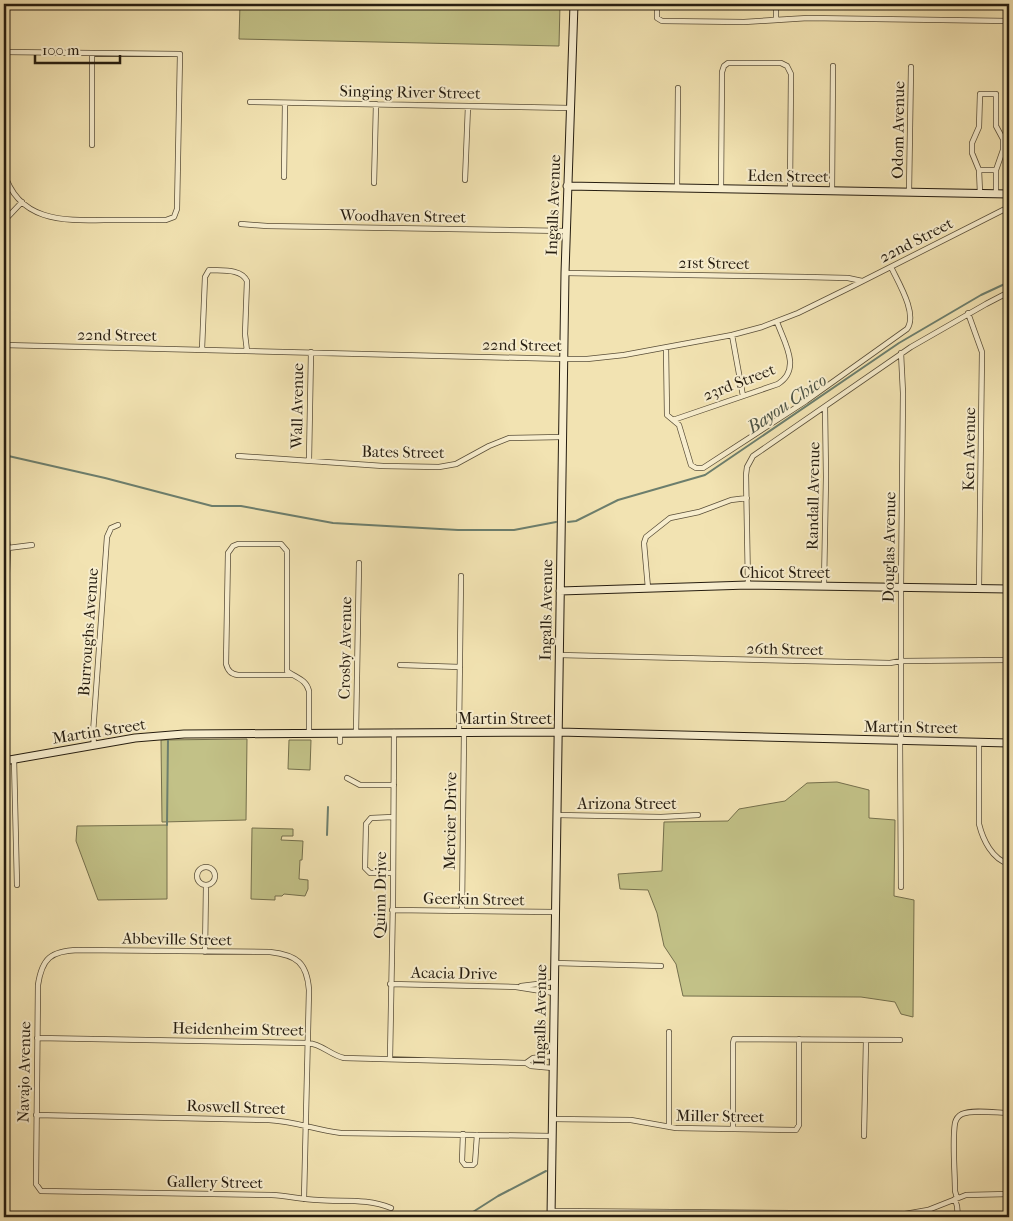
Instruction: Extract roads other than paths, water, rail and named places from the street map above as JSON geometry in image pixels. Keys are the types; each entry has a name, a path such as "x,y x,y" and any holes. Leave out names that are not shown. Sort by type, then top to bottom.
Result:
{"main road":[{"name":"Ingalls Avenue","path":"551,1214 565,273 574,4"},
{"name":"Eden Street","path":"567,186 1009,194"},
{"name":"Chicot Street","path":"560,591 748,585 1009,589"},
{"name":"Martin Street","path":"4,761 135,738 184,734 558,732 1009,743"}],"street":[{"path":"656,4 657,18 662,21 744,22 808,18 1009,21"},
{"path":"776,4 776,19"},
{"path":"4,52 180,54 177,209 174,218 166,220 62,219 40,214 22,202 9,184 4,172"},
{"path":"92,53 92,145"},
{"path":"721,189 722,72 724,66 728,63 781,63 788,66 790,74 790,190"},
{"path":"832,191 833,66"},
{"name":"Odom Avenue","path":"909,192 911,67"},
{"path":"678,88 678,188"},
{"path":"980,193 979,170 972,153 972,143 979,127 980,94 996,94 996,126 1003,140 1003,150 996,170 996,194"},
{"name":"Singing River Street","path":"250,102 570,108"},
{"path":"284,177 283,135 285,103"},
{"path":"374,183 376,104"},
{"path":"465,180 468,106"},
{"path":"979,170 996,170"},
{"path":"4,221 22,202"},
{"name":"22nd Street","path":"4,346 202,349 564,359 610,357 732,335 776,322 1009,209"},
{"name":"Woodhaven Street","path":"241,224 566,231"},
{"path":"666,348 666,408 668,417 679,424 691,465 696,468 703,468 760,431 907,329 911,321 910,309 891,267"},
{"path":"202,349 205,277 209,270 240,274 248,281 245,334 247,351"},
{"name":"21st Street","path":"565,273 848,278 862,281"},
{"path":"748,585 747,467 753,456 901,353 968,313 1009,292"},
{"name":"Ken Avenue","path":"968,313 982,352 979,588"},
{"name":"23rd Street","path":"674,420 778,384 787,377 791,362 776,322"},
{"path":"732,335 743,396"},
{"name":"Wall Avenue","path":"309,460 311,352"},
{"name":"Douglas Avenue","path":"901,353 903,393 900,587 901,887"},
{"name":"Randall Avenue","path":"824,586 825,407"},
{"name":"Bates Street","path":"238,456 382,466 439,467 456,464 489,446 509,438 562,437"},
{"path":"648,588 644,543 646,537 676,515 699,512 720,503 747,498"},
{"name":"Burroughs Avenue","path":"94,745 93,733 107,537 111,528 118,525"},
{"path":"4,536 8,548 4,648"},
{"path":"8,548 32,544"},
{"path":"238,544 281,544 287,551 286,672 280,675 238,675 227,669 228,553 233,546 238,544"},
{"name":"Crosby Avenue","path":"356,733 359,563"},
{"name":"Mercier Drive","path":"461,576 462,911"},
{"name":"26th Street","path":"559,655 890,663 901,661 1009,660"},
{"path":"400,665 460,667"},
{"path":"286,672 303,680 308,686 309,733"},
{"name":"Quinn Drive","path":"390,1059 394,732"},
{"path":"340,733 340,742"},
{"path":"979,742 979,824 989,849 1003,862 1009,864"},
{"path":"14,759 17,885"},
{"path":"347,778 360,785 394,785"},
{"name":"Arizona Street","path":"557,815 661,817 698,814"},
{"path":"393,816 371,818 366,824 365,868 370,873 393,873"},
{"path":"208,867 214,871 216,877 212,883 206,886 199,882 197,875 201,869 208,867"},
{"path":"204,952 206,886"},
{"name":"Geerkin Street","path":"392,910 556,912"},
{"name":"Abbeville Street","path":"49,957 58,952 78,950 286,954 302,965 308,977 310,990 308,1043"},
{"name":"Navajo Avenue","path":"39,1189 36,1184 38,985 41,968 49,957"},
{"path":"554,963 662,966"},
{"name":"Acacia Drive","path":"516,987 554,982"},
{"name":"Acacia Drive","path":"390,984 516,987 554,992"},
{"path":"669,1032 669,1127"},
{"name":"Heidenheim Street","path":"37,1038 308,1043 320,1046 337,1057 344,1058 526,1062 531,1066 553,1068"},
{"path":"733,1129 734,1039 900,1040"},
{"name":"Miller Street","path":"552,1119 631,1120 669,1127 798,1129 799,1039"},
{"path":"864,1136 866,1040"},
{"path":"304,1199 308,1043"},
{"path":"526,1062 533,1058 553,1056"},
{"path":"958,1217 955,1191 956,1121 964,1113 1009,1113"},
{"name":"Roswell Street","path":"36,1116 282,1120 341,1133 552,1136"},
{"path":"463,1134 462,1161 468,1166 475,1163 477,1135"},
{"name":"Gallery Street","path":"39,1189 45,1192 272,1196 370,1201 391,1208"},
{"path":"551,1214 905,1215 928,1210 972,1194 1009,1194"}],"waterway":[{"name":"Bayou Chico","path":"568,522 576,521 618,500 705,475 899,343 981,295 1009,282"},
{"path":"4,455 105,478 212,506 241,506 333,523 458,530 514,530 556,522"},
{"path":"167,825 168,740"},
{"path":"327,835 328,807"},
{"path":"465,1217 498,1196 546,1171"}]}
